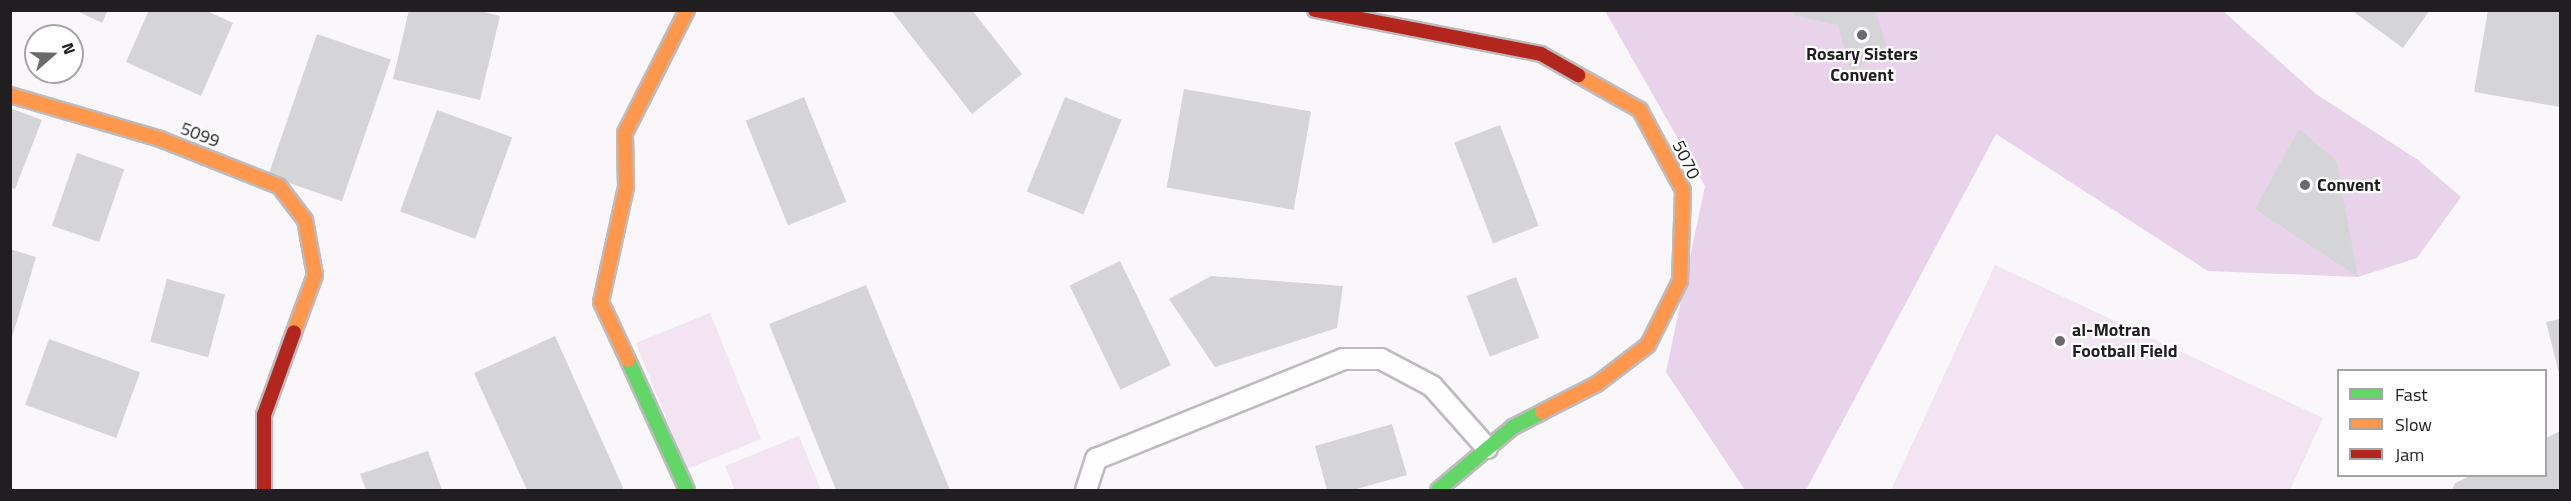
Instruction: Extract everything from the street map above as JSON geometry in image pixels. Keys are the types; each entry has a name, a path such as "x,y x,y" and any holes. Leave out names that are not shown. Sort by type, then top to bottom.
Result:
{"street":[{"path":"687,10 625,133 626,187 601,302 687,490"},
{"name":"5070","path":"1315,10 1541,54 1640,110 1683,190 1680,281 1648,345 1597,384 1513,427 1438,490"},
{"name":"5099","path":"10,95 160,139 279,186 305,220 315,275 264,415 264,490"}],"lane":[{"path":"1086,490 1096,459 1343,359 1381,359 1432,386 1487,448"}],"shaded area":[{"path":"1605,11 2223,11 2316,94 2418,160 2461,197 2417,258 2358,277 2208,271 1996,134 1806,490 1745,490 1666,372 1705,186"},
{"name":"al-Motran Football Field","path":"1995,265 2323,418 2290,490 1891,490"},
{"path":"710,313 761,439 687,469 636,343"},
{"path":"799,436 821,490 735,490 725,466"}],"building":[{"path":"75,10 108,10 102,23"},
{"path":"149,10 205,10 233,23 201,96 126,62"},
{"path":"409,10 477,10 500,16 480,100 393,79"},
{"path":"891,10 972,10 1022,74 972,114"},
{"name":"Rosary Sisters Convent","path":"1792,10 1875,10 1886,45 1851,74 1838,25 1793,15"},
{"path":"2351,10 2430,10 2403,48"},
{"path":"2488,10 2560,10 2560,107 2474,92"},
{"path":"317,34 391,59 342,201 268,176"},
{"path":"1184,89 1311,111 1294,210 1167,187"},
{"path":"804,97 846,202 788,225 746,121"},
{"path":"1065,97 1122,120 1083,214 1027,192"},
{"path":"10,108 42,120 15,189 10,187"},
{"path":"437,110 512,137 475,239 400,211"},
{"path":"1500,125 1539,226 1493,243 1454,143"},
{"name":"Convent","path":"2299,129 2336,160 2358,277 2255,209"},
{"path":"77,153 124,169 99,242 52,226"},
{"path":"10,249 36,257 11,341 10,341"},
{"path":"1120,261 1171,365 1121,390 1070,286"},
{"path":"1211,276 1343,286 1337,328 1215,367 1169,299"},
{"path":"1516,277 1539,338 1490,357 1467,296"},
{"path":"167,279 225,295 208,357 150,342"},
{"path":"866,285 950,490 836,490 769,324"},
{"path":"2560,319 2560,377 2546,322"},
{"path":"555,336 624,490 527,490 474,373"},
{"path":"49,339 140,372 116,438 25,405"},
{"path":"1392,424 1407,475 1353,490 1327,490 1315,446"},
{"path":"2560,431 2560,490 2452,490 2455,483 2468,477 2547,477 2547,438"},
{"path":"428,451 442,490 366,490 360,474"}],"traffic: fast":[{"path":"628,360 687,490"},
{"path":"1438,490 1513,427 1542,412"}],"traffic: slow":[{"path":"628,360 601,302 626,187 625,133 687,10"},
{"path":"1542,412 1597,384 1648,345 1680,281 1683,190 1640,110 1578,75"},
{"path":"10,95 160,139 279,186 305,220 315,275 294,332"}],"traffic: jam":[{"path":"1315,10 1541,54 1578,75"},
{"path":"264,490 264,415 294,332"}],"place":[{"name":"Rosary Sisters Convent","path":"1862,35"},
{"name":"Convent","path":"2305,185"},
{"name":"al-Motran Football Field","path":"2060,341"}]}
